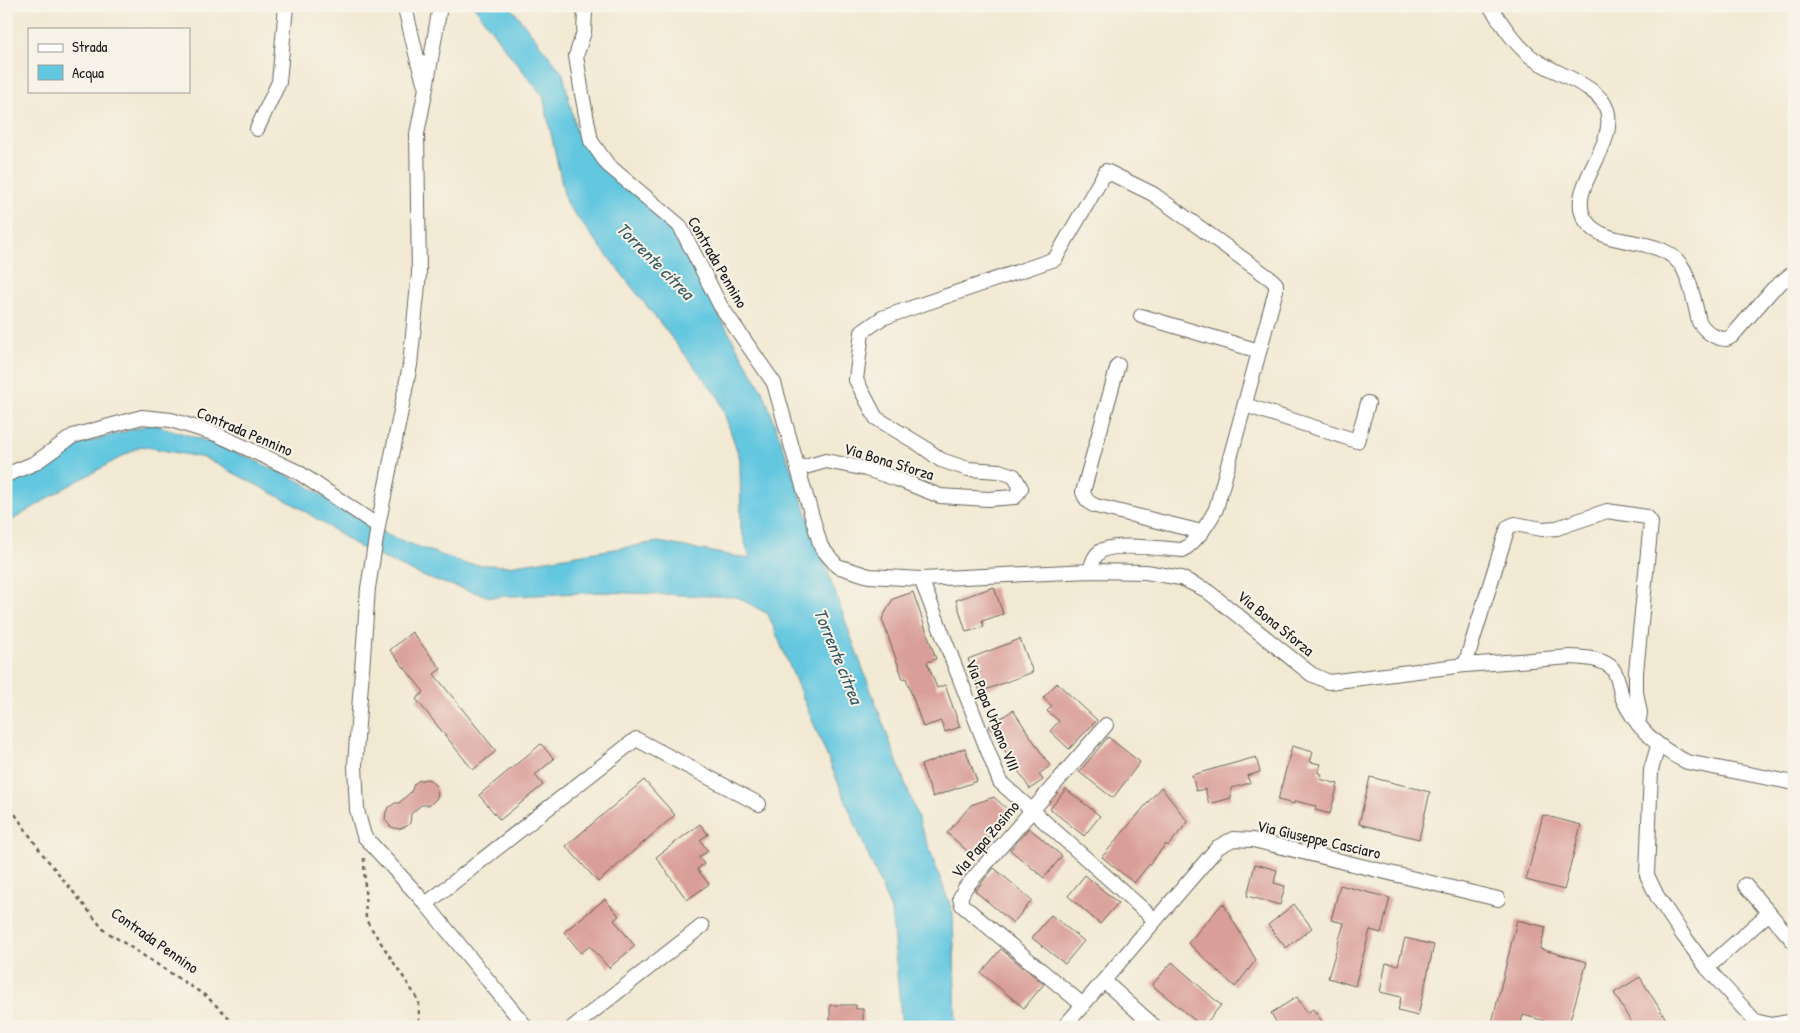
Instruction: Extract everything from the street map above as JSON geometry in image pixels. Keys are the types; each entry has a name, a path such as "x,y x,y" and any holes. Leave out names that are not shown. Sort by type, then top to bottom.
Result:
{"street":[{"path":"257,129 280,82 286,6"},
{"path":"403,6 426,88"},
{"path":"440,6 417,134 419,274 410,365 372,557 368,588 355,765 357,810 364,836 426,904 526,1027"},
{"name":"Contrada Pennino","path":"579,6 585,12 584,32 576,56 591,141 608,165 680,226 720,305 774,383 798,469"},
{"path":"1490,6 1533,59 1586,87 1599,95 1604,102 1608,111 1607,131 1601,150 1581,192 1580,211 1586,221 1600,233 1655,247 1669,253 1678,261 1684,270 1700,322 1704,328 1715,337 1727,339 1732,336 1773,288 1794,272"},
{"name":"Via Bona Sforza","path":"1259,351 1276,284 1153,194 1106,171 1055,259 882,318 862,332 856,380 876,418 941,460 968,469 999,471 1014,476 1021,488 1015,497 988,499 940,496 866,469 826,460 798,469 821,547 837,566 869,576 921,579 1090,571 1146,572 1181,578 1206,590 1311,674 1329,682 1465,665 1571,657 1588,658 1612,668 1626,705 1638,724 1658,746 1688,762 1794,783"},
{"path":"1090,571 1093,561 1099,552 1108,548 1121,546 1183,550 1202,532 1216,509 1259,351 1142,316"},
{"path":"1118,365 1083,492 1084,498 1096,506 1202,532"},
{"path":"1245,405 1357,441 1368,403"},
{"name":"Contrada Pennino","path":"6,475 35,463 73,436 142,417 171,420 216,434 298,472 378,526"},
{"path":"1465,665 1508,527 1515,524 1542,529 1557,528 1607,511 1647,517 1651,522 1636,672 1636,692 1640,713 1638,724"},
{"name":"Via Papa Urbano VIII","path":"921,579 1000,782 1155,920"},
{"name":"Via Papa Zosimo","path":"1082,1005 962,905 960,898 965,888 1106,725"},
{"path":"426,904 636,739 759,804"},
{"path":"1658,746 1651,770 1647,875 1657,896 1707,968 1755,1021 1771,1025 1789,1022 1794,1018"},
{"name":"Via Giuseppe Casciaro","path":"1064,1027 1218,847 1233,839 1253,840 1498,899"},
{"path":"1745,885 1794,942"},
{"path":"1707,968 1769,913"},
{"path":"573,1027 702,926"},
{"path":"1104,981 1155,1027"}],"path":[{"name":"Contrada Pennino","path":"6,801 41,852 104,930 206,996 239,1027"},
{"path":"364,836 366,920 419,1001 419,1027"}],"water":[{"name":"Torrente citrea","path":"474,6 510,6 563,74 577,134 671,232 764,394 953,913 956,1027 902,1027 891,910 768,614 737,597 601,592 491,597 427,578 359,547 297,506 205,458 141,446 63,489 6,524 6,484 35,471 77,445 152,424 203,440 249,458 301,482 389,536 466,564 509,566 658,542 750,559 741,528 740,459 719,398 566,203 543,96"}],"building":[{"path":"994,587 1003,614 982,621 984,627 966,632 956,600"},
{"path":"913,592 936,659 927,662 937,688 945,685 960,727 945,732 941,721 923,727 906,678 903,679 882,619 893,599"},
{"path":"412,632 441,669 434,674 496,751 473,770 416,699 424,692 390,650"},
{"path":"1020,639 1033,672 980,692 968,659"},
{"path":"1057,683 1097,720 1069,749 1050,731 1059,721 1047,711 1052,706 1043,698"},
{"path":"1013,710 1050,766 1039,774 1043,780 1030,789 989,726"},
{"path":"1108,737 1140,762 1113,798 1079,772"},
{"path":"541,744 554,759 535,775 543,785 500,820 479,795"},
{"path":"1292,746 1313,752 1310,762 1321,764 1318,773 1322,774 1320,779 1338,784 1330,814 1315,810 1316,806 1295,801 1294,804 1278,800"},
{"path":"965,748 977,781 933,797 921,765"},
{"path":"1256,757 1260,772 1247,776 1250,783 1231,788 1231,798 1209,804 1205,789 1196,791 1192,775"},
{"path":"1370,777 1430,792 1419,839 1359,824"},
{"path":"426,779 436,786 438,795 436,799 430,805 421,805 411,814 410,823 407,826 399,829 391,827 385,820 388,808 395,803 399,803 411,792 414,784"},
{"path":"644,780 675,815 598,882 566,846"},
{"path":"1161,787 1188,822 1168,846 1166,844 1134,883 1102,857"},
{"path":"1066,789 1100,816 1084,836 1050,809"},
{"path":"994,797 1010,812 972,855 947,833 971,805"},
{"path":"1543,815 1581,825 1564,890 1526,880"},
{"path":"700,824 708,834 700,840 708,851 699,857 704,864 697,869 709,884 687,900 656,857"},
{"path":"1029,828 1062,856 1044,878 1010,850"},
{"path":"1255,864 1277,870 1274,883 1285,886 1280,905 1247,896"},
{"path":"994,868 1032,900 1013,923 975,891"},
{"path":"1085,875 1118,903 1100,924 1068,896"},
{"path":"1340,885 1390,898 1381,933 1370,930 1355,986 1328,978 1344,923 1331,920"},
{"path":"605,899 619,916 614,920 635,946 609,968 590,946 581,953 564,932"},
{"path":"1223,903 1256,960 1235,987 1188,943"},
{"path":"1294,904 1312,928 1286,948 1268,925"},
{"path":"1051,915 1084,941 1065,964 1032,938"},
{"path":"1517,920 1546,927 1540,949 1587,962 1568,1027 1523,1015 1520,1027 1491,1027"},
{"path":"1405,938 1434,945 1418,1016 1398,1011 1401,997 1380,992 1386,963 1398,965"},
{"path":"1001,949 1044,984 1024,1008 981,973"},
{"path":"1172,962 1221,1005 1203,1027 1152,985"},
{"path":"1640,977 1671,1027 1634,1027 1614,993"},
{"path":"1297,997 1307,1013 1313,1009 1326,1027 1279,1027 1271,1013"},
{"path":"830,1005 856,1005 856,1009 863,1009 863,1027 830,1027"}]}
